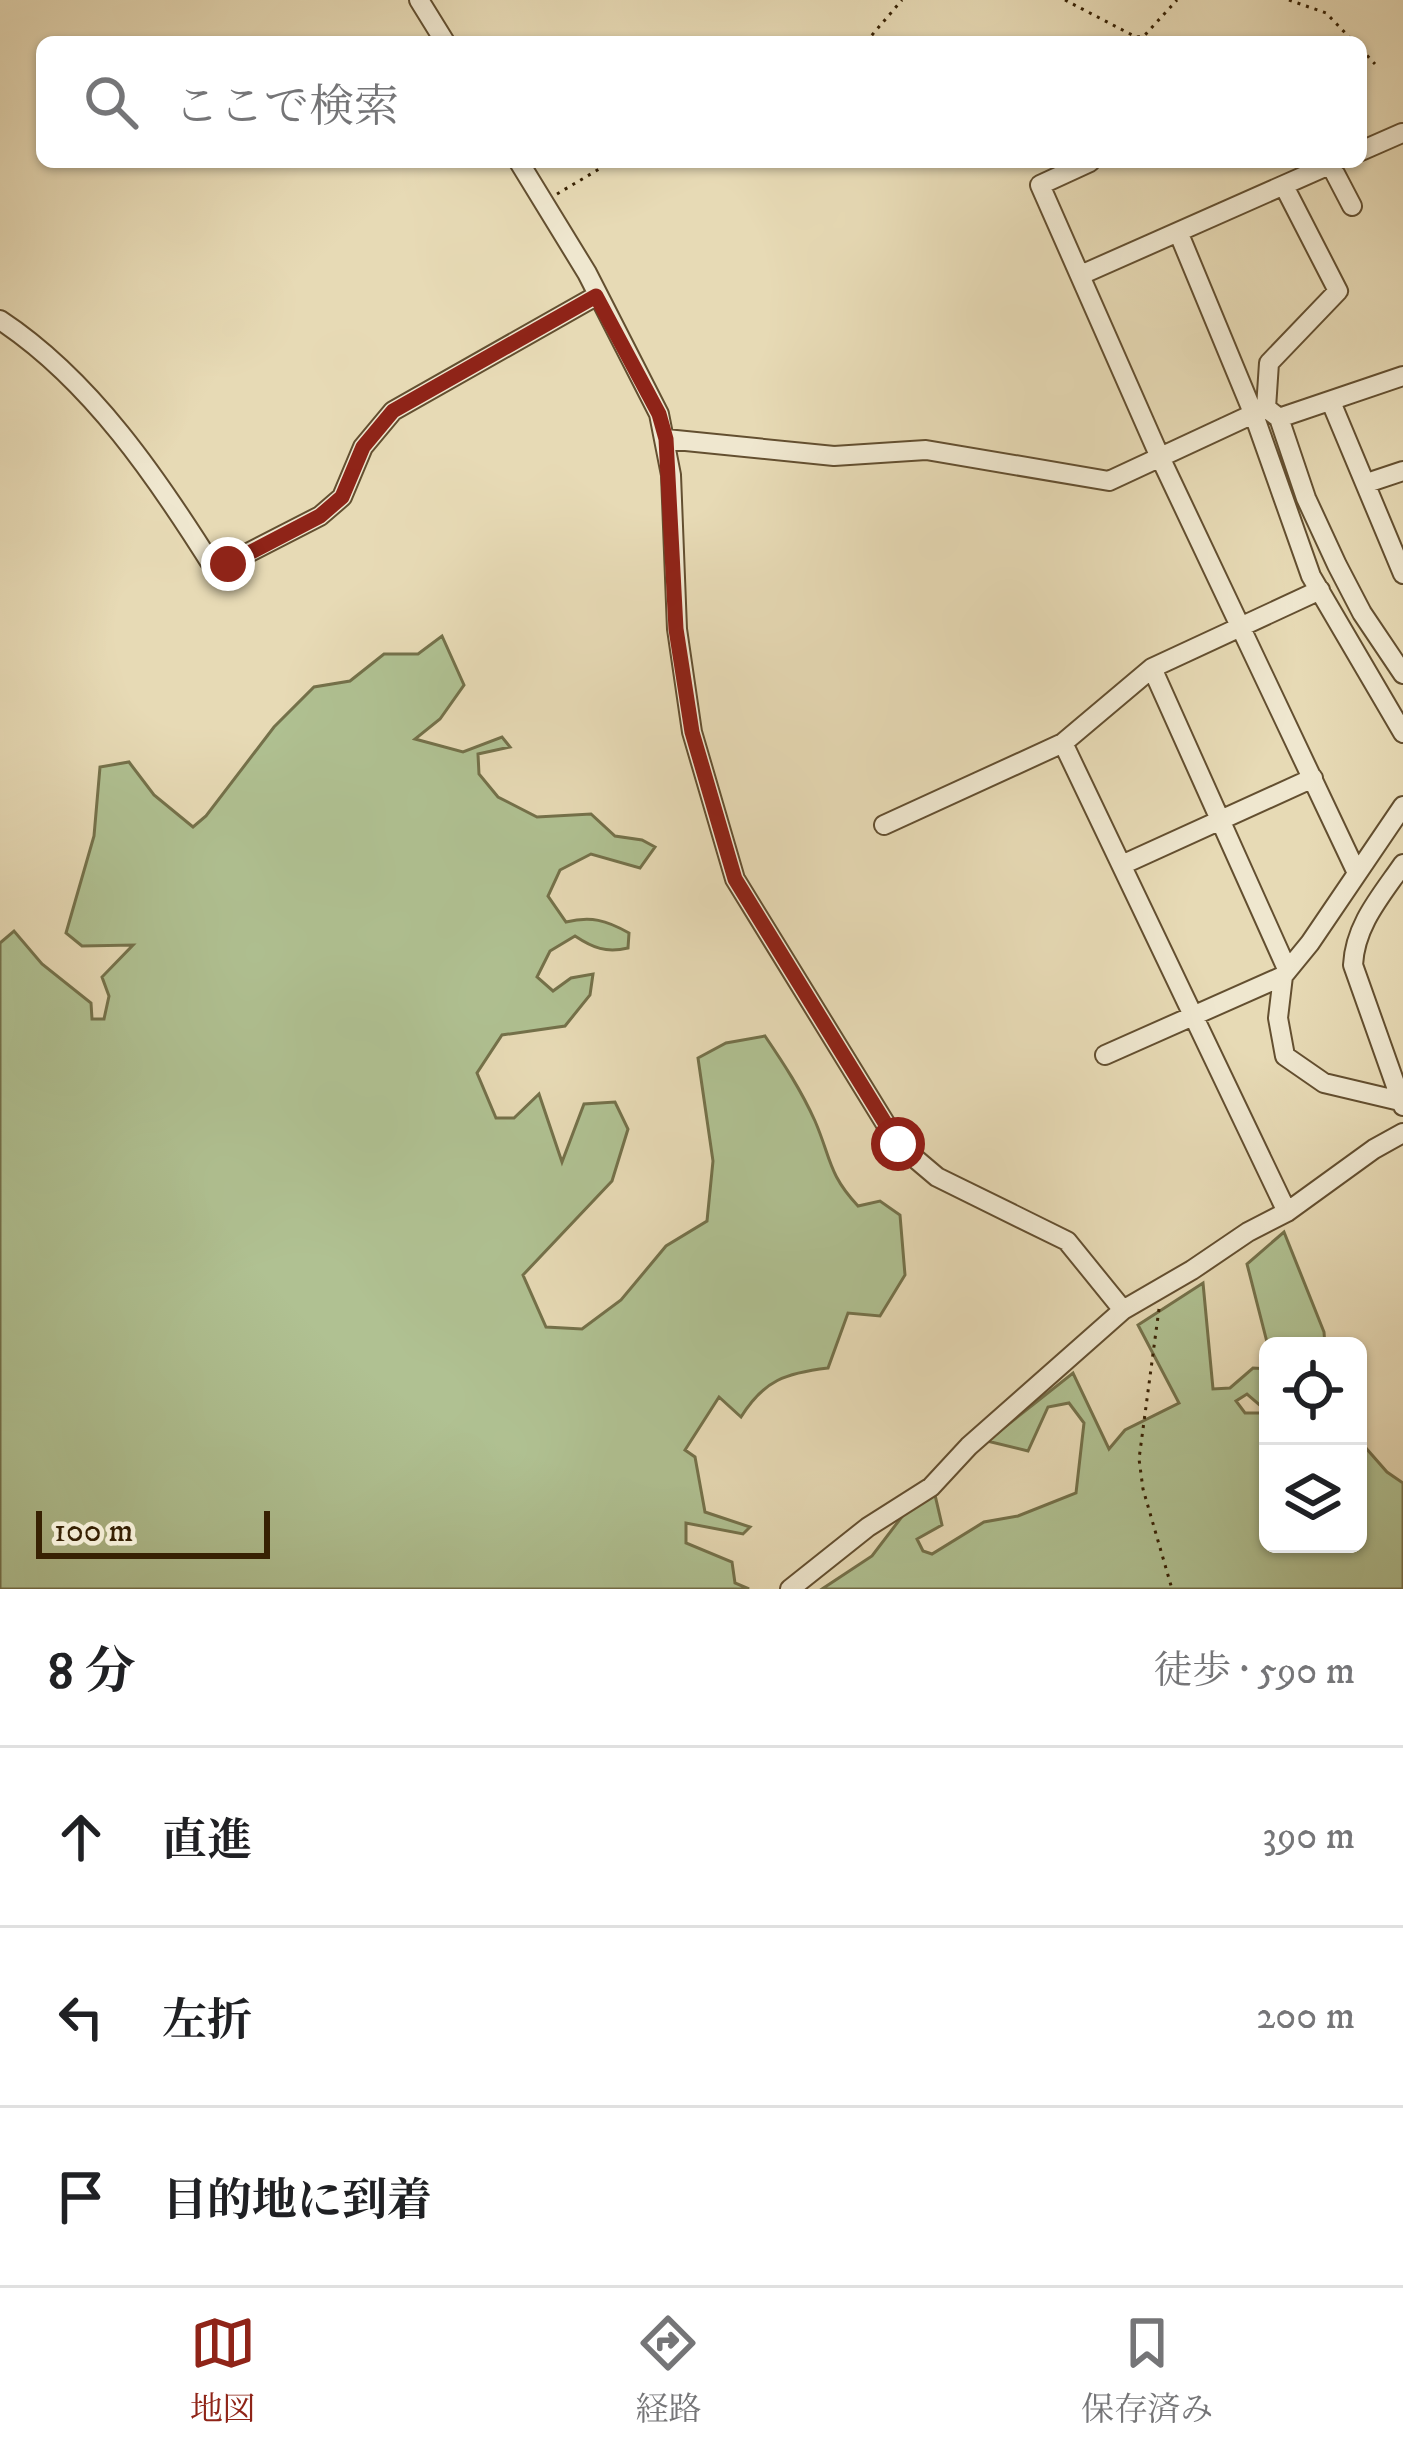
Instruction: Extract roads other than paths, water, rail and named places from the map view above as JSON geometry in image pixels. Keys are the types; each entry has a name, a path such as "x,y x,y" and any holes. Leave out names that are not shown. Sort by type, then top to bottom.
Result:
{"street":[{"path":"419,0 441,36"},
{"path":"1367,148 1402,133"},
{"path":"523,168 587,273 659,414 666,439 676,629 692,732 735,879 898,1144 937,1178 1073,1245 1123,1310"},
{"path":"1077,168 1040,185 1160,455 1356,871"},
{"path":"1083,274 1322,168"},
{"path":"1334,168 1352,206"},
{"path":"1284,186 1338,291 1269,363 1266,414 1304,559 1403,733"},
{"path":"1179,234 1337,566 1403,674"},
{"path":"0,320 57,362 83,392 185,523 214,570 320,516 342,497 363,447 393,411 596,296"},
{"path":"666,439 834,456 926,449 1109,481 1160,455 1266,414 1331,402 1403,376"},
{"path":"1331,402 1402,572"},
{"path":"1366,483 1403,471"},
{"path":"884,824 1064,743 1152,668 1320,590"},
{"path":"1152,668 1285,972 1277,1018 1285,1057 1324,1083 1402,1103"},
{"path":"1064,743 1287,1212"},
{"path":"1124,864 1313,778"},
{"path":"1105,1055 1285,972 1403,806"},
{"path":"1402,1103 1353,965 1354,944 1363,923 1403,864"},
{"path":"790,1589 868,1527 931,1487 969,1446 1123,1310 1287,1212 1403,1132"}]}
